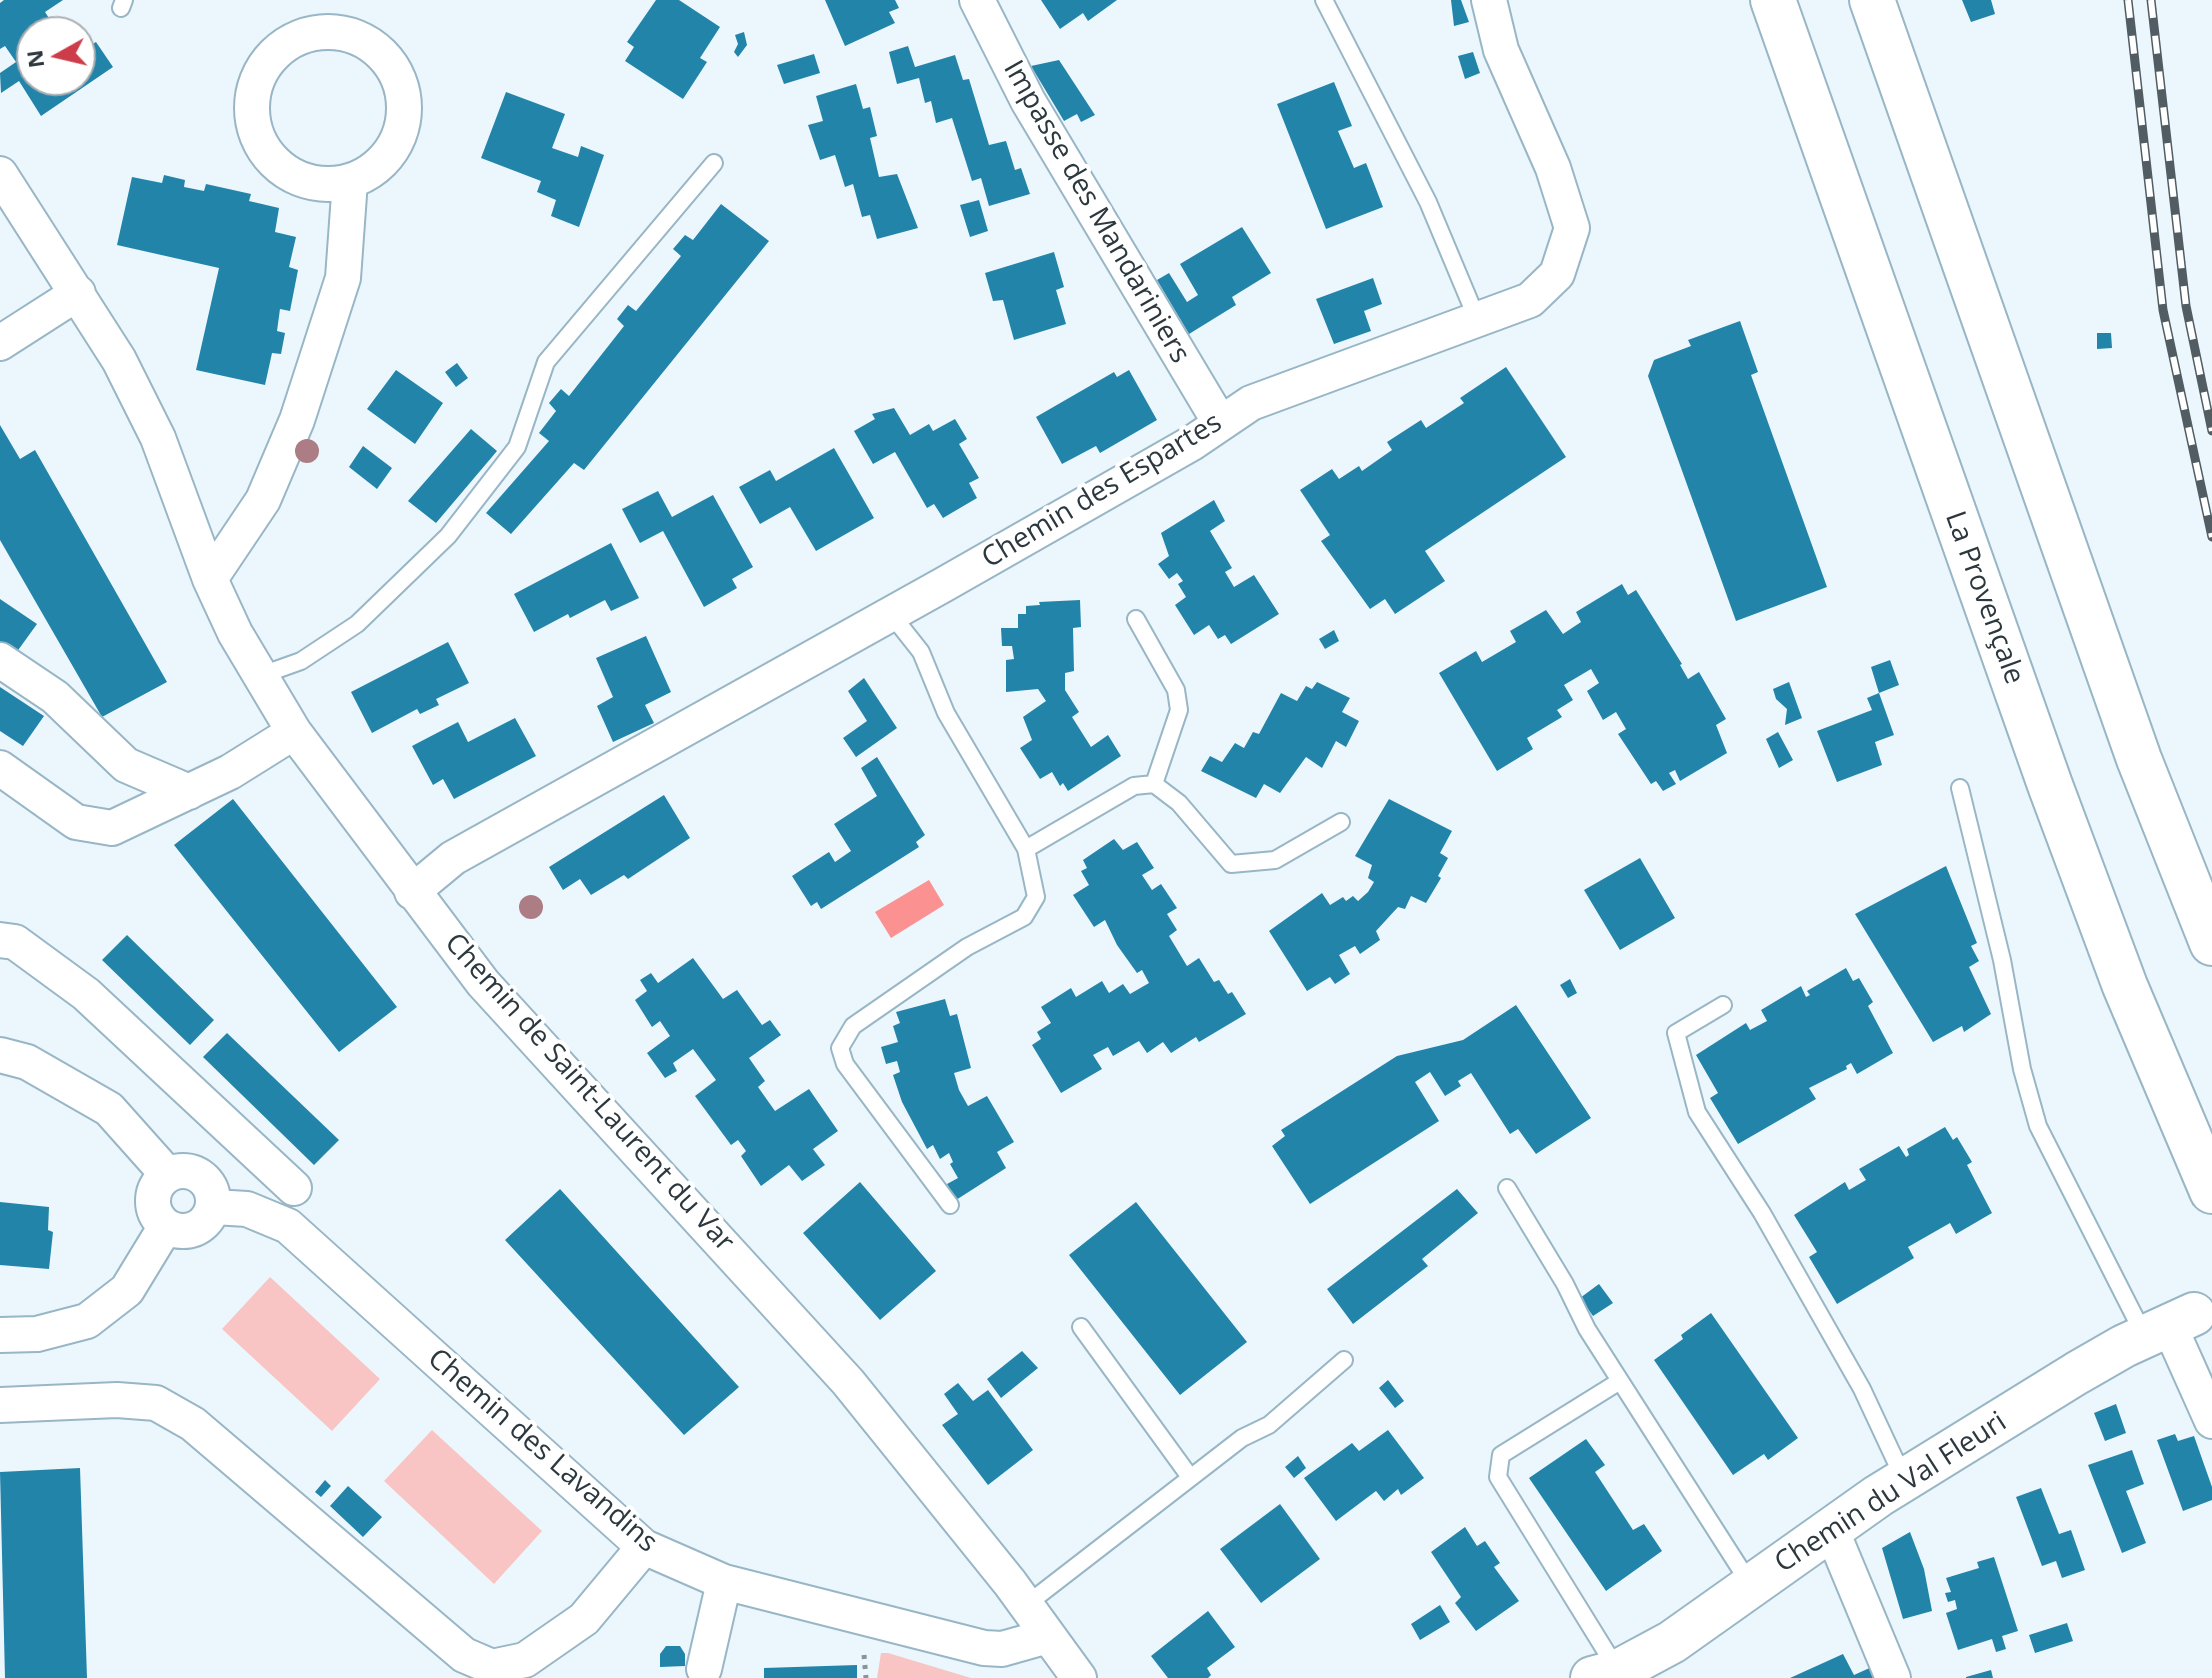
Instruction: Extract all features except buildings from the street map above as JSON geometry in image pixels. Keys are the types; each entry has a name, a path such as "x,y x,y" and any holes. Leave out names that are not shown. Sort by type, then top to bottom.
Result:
{"highway":[{"name":"La Provençale","path":"1773,0 2050,785 2125,986 2212,1191"},
{"path":"1872,0 2139,759 2212,943"}],"street":[{"name":"Impasse des Mandariniers","path":"977,0 1028,101 1219,421"},
{"name":"Chemin des Espartes","path":"412,892 453,858 1192,443 1219,421 1251,403 1530,300 1557,274 1572,228 1553,168 1501,50 1489,0"},
{"path":"337,31 361,39 382,54 397,75 404,101 402,126 392,151 373,170 350,181 314,182 280,168 264,150 254,128 252,103 257,79 269,58 288,42 310,33 337,31"},
{"name":"Chemin de Saint-Laurent du Var","path":"0,174 119,360 158,438 210,579 259,676 294,732 483,983 848,1382 1026,1605 1079,1678"},
{"path":"210,579 263,500 297,420 343,278 350,181"},
{"path":"0,343 78,293"},
{"path":"0,660 55,697 126,765 189,792"},
{"path":"0,768 76,822 112,828 189,792 294,732"},
{"path":"0,940 15,942 86,994 294,1188"},
{"path":"0,1055 27,1062 109,1109 167,1174"},
{"path":"177,1170 197,1173 211,1187 214,1207 210,1216 195,1229 185,1231 166,1226 154,1211 153,1201 159,1182 177,1170"},
{"name":"Chemin des Lavandins","path":"214,1207 247,1209 288,1226 644,1547 724,1582 984,1648 1002,1649 1048,1636"},
{"path":"0,1335 37,1334 87,1321 127,1290 166,1226"},
{"path":"2170,1325 2212,1421"},
{"name":"Chemin du Val Fleuri","path":"1605,1674 1672,1642 1831,1529 2077,1373 2170,1325"},
{"path":"0,1405 117,1400 156,1403 193,1424 464,1655 492,1667 525,1660 584,1619 644,1547"},
{"path":"1831,1529 1893,1678"},
{"path":"704,1669 724,1582"}],"lane":[{"path":"1324,0 1428,202 1477,319"},
{"path":"259,676 301,661 357,624 448,536 517,447 546,362 714,163"},
{"path":"891,614 921,652 946,713 1026,849 1036,897 1024,917 967,947 853,1026 840,1048 845,1064 950,1205"},
{"path":"1136,619 1176,690 1179,710 1154,784"},
{"path":"1026,849 1134,786 1154,784 1179,803 1231,864 1275,860 1341,822"},
{"path":"1960,788 2002,960 2022,1069 2038,1126 2170,1325"},
{"path":"1723,1005 1676,1033 1697,1112 1762,1213 1854,1375 1905,1480"},
{"path":"1507,1188 1620,1381 1751,1585"},
{"path":"1081,1327 1190,1477"},
{"path":"1026,1605 1242,1438 1269,1425 1344,1360"},
{"path":"1605,1674 1498,1477 1501,1455 1620,1381"}],"shaded area":[{"path":"929,880 944,905 891,938 875,912"},
{"path":"270,1277 380,1379 332,1431 222,1329"},
{"path":"432,1430 542,1531 494,1584 384,1481"},
{"path":"881,1653 888,1653 971,1678 877,1678"}],"railway":[{"path":"2128,0 2163,310 2212,537"},
{"path":"2151,0 2186,306 2212,431"}]}
